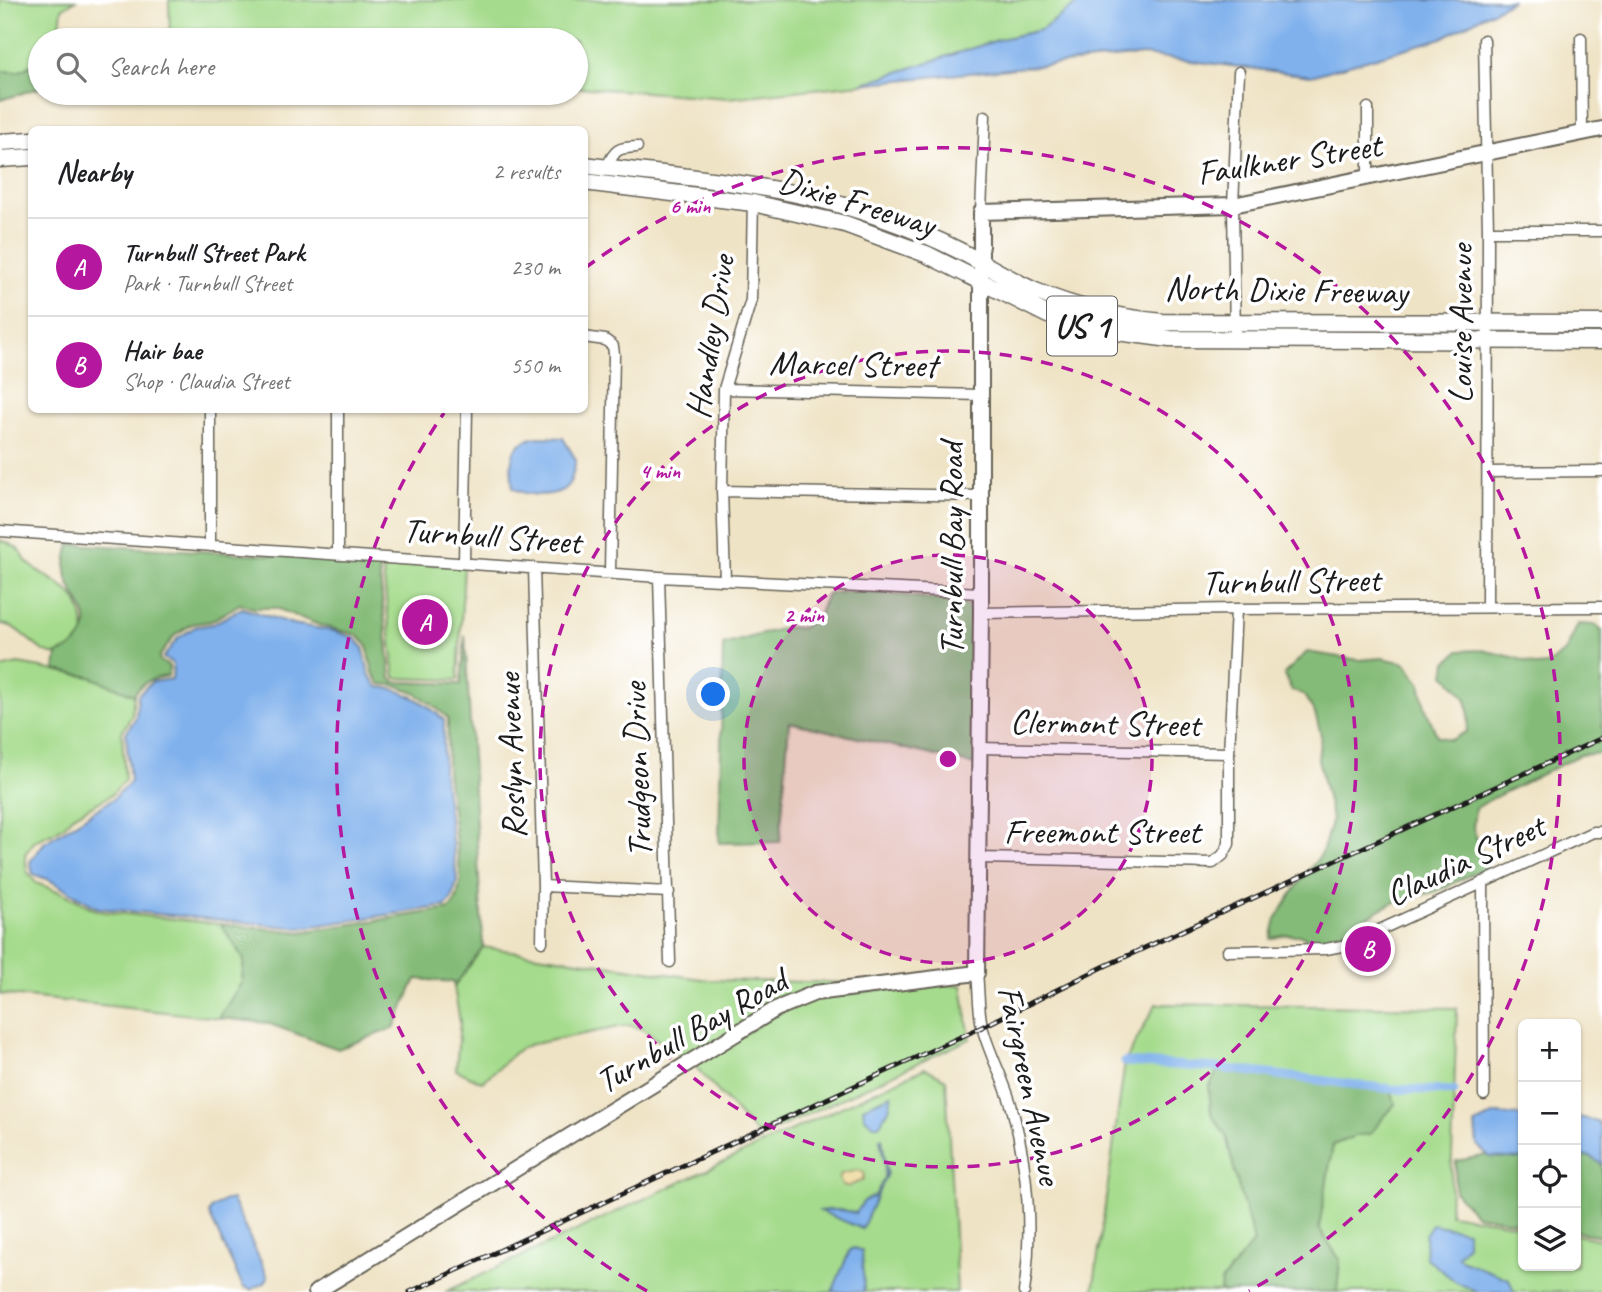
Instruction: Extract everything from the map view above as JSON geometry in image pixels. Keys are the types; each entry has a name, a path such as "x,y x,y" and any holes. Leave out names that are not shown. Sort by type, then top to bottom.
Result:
{"main road":[{"path":"0,142 28,140"},
{"path":"0,159 28,157"},
{"name":"Dixie Freeway","path":"588,166 753,186 821,200 874,215 980,262"},
{"name":"Dixie Freeway","path":"588,182 753,203 804,214 876,234 926,254 980,282"},
{"name":"North Dixie Freeway","path":"980,262 1034,290 1098,312 1155,321 1602,323"},
{"name":"North Dixie Freeway","path":"980,282 1039,312 1095,329 1164,339 1602,341"}],"street":[{"path":"1581,38 1582,134"},
{"name":"Louise Avenue","path":"1484,40 1488,231 1488,607"},
{"path":"1235,340 1233,205 1239,72"},
{"path":"1368,108 1368,178"},
{"path":"981,212 985,116"},
{"name":"Faulkner Street","path":"981,212 1233,205 1602,129"},
{"path":"606,168 614,152 621,147 637,147"},
{"name":"Handley Drive","path":"725,580 722,491 724,389 751,300 753,186"},
{"name":"Turnbull Bay Road","path":"316,1292 776,1009 815,993 978,973 981,212"},
{"path":"1488,231 1602,231"},
{"path":"588,338 605,340 613,346 610,572"},
{"name":"Marcel Street","path":"724,389 981,395"},
{"path":"209,546 210,413"},
{"path":"338,413 338,555"},
{"path":"464,562 467,413"},
{"path":"1488,472 1602,471"},
{"path":"722,491 981,496"},
{"name":"Turnbull Street","path":"0,531 659,577 981,593"},
{"name":"Roslyn Avenue","path":"534,568 543,886 542,942"},
{"name":"Trudgeon Drive","path":"659,577 670,962"},
{"name":"Turnbull Street","path":"981,613 1602,607"},
{"path":"1229,753 1236,609"},
{"name":"Clermont Street","path":"979,748 1229,753"},
{"name":"Freemont Street","path":"980,859 1213,863 1223,855 1229,844 1229,753"},
{"name":"Claudia Street","path":"1228,951 1326,949 1347,945 1593,832 1602,832"},
{"path":"1483,882 1485,1095"},
{"path":"543,886 669,892"},
{"name":"Fairgreen Avenue","path":"978,973 982,1027 1013,1111 1024,1167 1028,1203 1024,1292"}],"green space":[{"path":"0,0 76,0 62,9 60,28 28,28 28,67 18,72 0,71"},
{"path":"169,0 1079,0 1041,30 1001,39 861,84 728,98 588,88 588,28 170,28"},
{"path":"28,67 28,91 0,99 0,71 18,72"},
{"path":"0,540 15,547 28,563 72,595 82,615 84,629 82,641 74,649 56,655 47,653 17,630 0,624"},
{"path":"70,544 378,561 391,678 395,682 461,684 465,635 483,947 454,987 453,982 416,979 394,1028 338,1049 267,1023 219,1018 242,982 244,960 221,924 301,932 450,909 457,898 461,880 447,771 448,718 408,690 380,684 373,673 367,645 357,635 319,625 276,608 254,608 240,604 211,621 192,624 175,635 159,657 160,661 169,666 168,676 148,681 134,695 91,677 55,670 57,654 77,643 86,627 84,611 71,588 66,571"},
{"path":"382,562 464,566 458,680 395,678"},
{"path":"851,591 965,603 975,620 975,765 789,722 780,842 719,843 723,645 787,627 801,628 818,616 827,594"},
{"path":"1578,624 1595,625 1602,631 1602,753 1580,755 1475,809 1473,828 1487,867 1437,891 1392,903 1357,923 1344,941 1320,945 1301,935 1284,935 1271,939 1276,919 1322,853 1332,819 1318,759 1321,735 1315,713 1303,694 1292,691 1284,674 1307,652 1359,660 1382,658 1405,663 1420,683 1425,707 1437,736 1451,740 1467,731 1469,713 1466,700 1445,675 1447,662 1459,651 1482,650 1537,666 1547,665 1565,652"},
{"path":"18,664 91,677 134,695 132,715 122,732 125,780 110,796 35,841 25,854 27,871 36,883 98,911 221,924 244,960 242,982 219,1018 0,994 0,668"},
{"path":"483,947 709,980 863,983 812,989 686,1059 642,1029 629,1025 528,1045 518,1050 482,1082 456,1070 460,1022 454,987"},
{"path":"925,984 962,985 970,1039 759,1137 694,1065 778,1013 816,998"},
{"path":"1156,1004 1457,1008 1450,1214 1518,1225 1518,1271 1581,1271 1581,1236 1602,1240 1602,1292 1093,1292 1125,1062"},
{"path":"925,1068 946,1079 957,1292 445,1292"},
{"path":"1219,1068 1391,1089 1395,1104 1370,1134 1355,1136 1333,1145 1319,1228 1340,1260 1337,1292 1220,1292 1221,1282 1254,1241 1226,1136 1211,1113 1209,1087"},
{"path":"1488,1155 1518,1158 1518,1222 1476,1215 1455,1192 1456,1161"},
{"path":"1589,1156 1602,1164 1602,1236 1581,1233 1581,1157"}],"sand":[{"path":"859,1170 864,1173 863,1180 847,1187 842,1186 839,1178 841,1174"}],"water":[{"path":"1079,0 1513,0 1442,38 1311,76 1143,55 861,84 1001,39 1041,30"},
{"path":"537,437 563,438 576,460 573,475 566,488 552,494 535,495 513,488 513,455 521,444"},
{"path":"242,608 293,624 334,631 355,638 363,647 369,674 378,687 397,690 414,697 444,720 443,771 457,880 453,897 446,906 300,928 98,908 33,874 30,862 44,843 113,799 130,782 126,733 136,717 138,695 152,682 172,679 173,664 163,658 178,638 195,627 213,624"},
{"path":"892,1095 889,1109 879,1125 874,1125 864,1117 863,1107"},
{"path":"1495,1114 1518,1116 1518,1159 1490,1157 1477,1145 1475,1124"},
{"path":"1581,1117 1598,1122 1602,1131 1602,1164 1589,1156 1581,1157"},
{"path":"882,1138 887,1173 862,1229 820,1211 856,1213 864,1201 875,1196 884,1179"},
{"path":"225,1200 232,1200 268,1277 265,1283 251,1290 243,1287 209,1214 211,1209"},
{"path":"1432,1224 1467,1231 1467,1245 1457,1256 1463,1261 1509,1279 1514,1292 1477,1292 1456,1282 1426,1258 1425,1235"},
{"path":"854,1248 862,1251 864,1292 832,1292 850,1250"}],"waterway":[{"path":"1125,1062 1219,1068 1391,1089 1454,1091"}],"railway":[{"path":"410,1292 982,1027 1103,967 1602,738"}],"place":[{"name":"Turnbull Street Park","path":"425,622"},
{"name":"Hair bae","path":"1368,949"}]}
